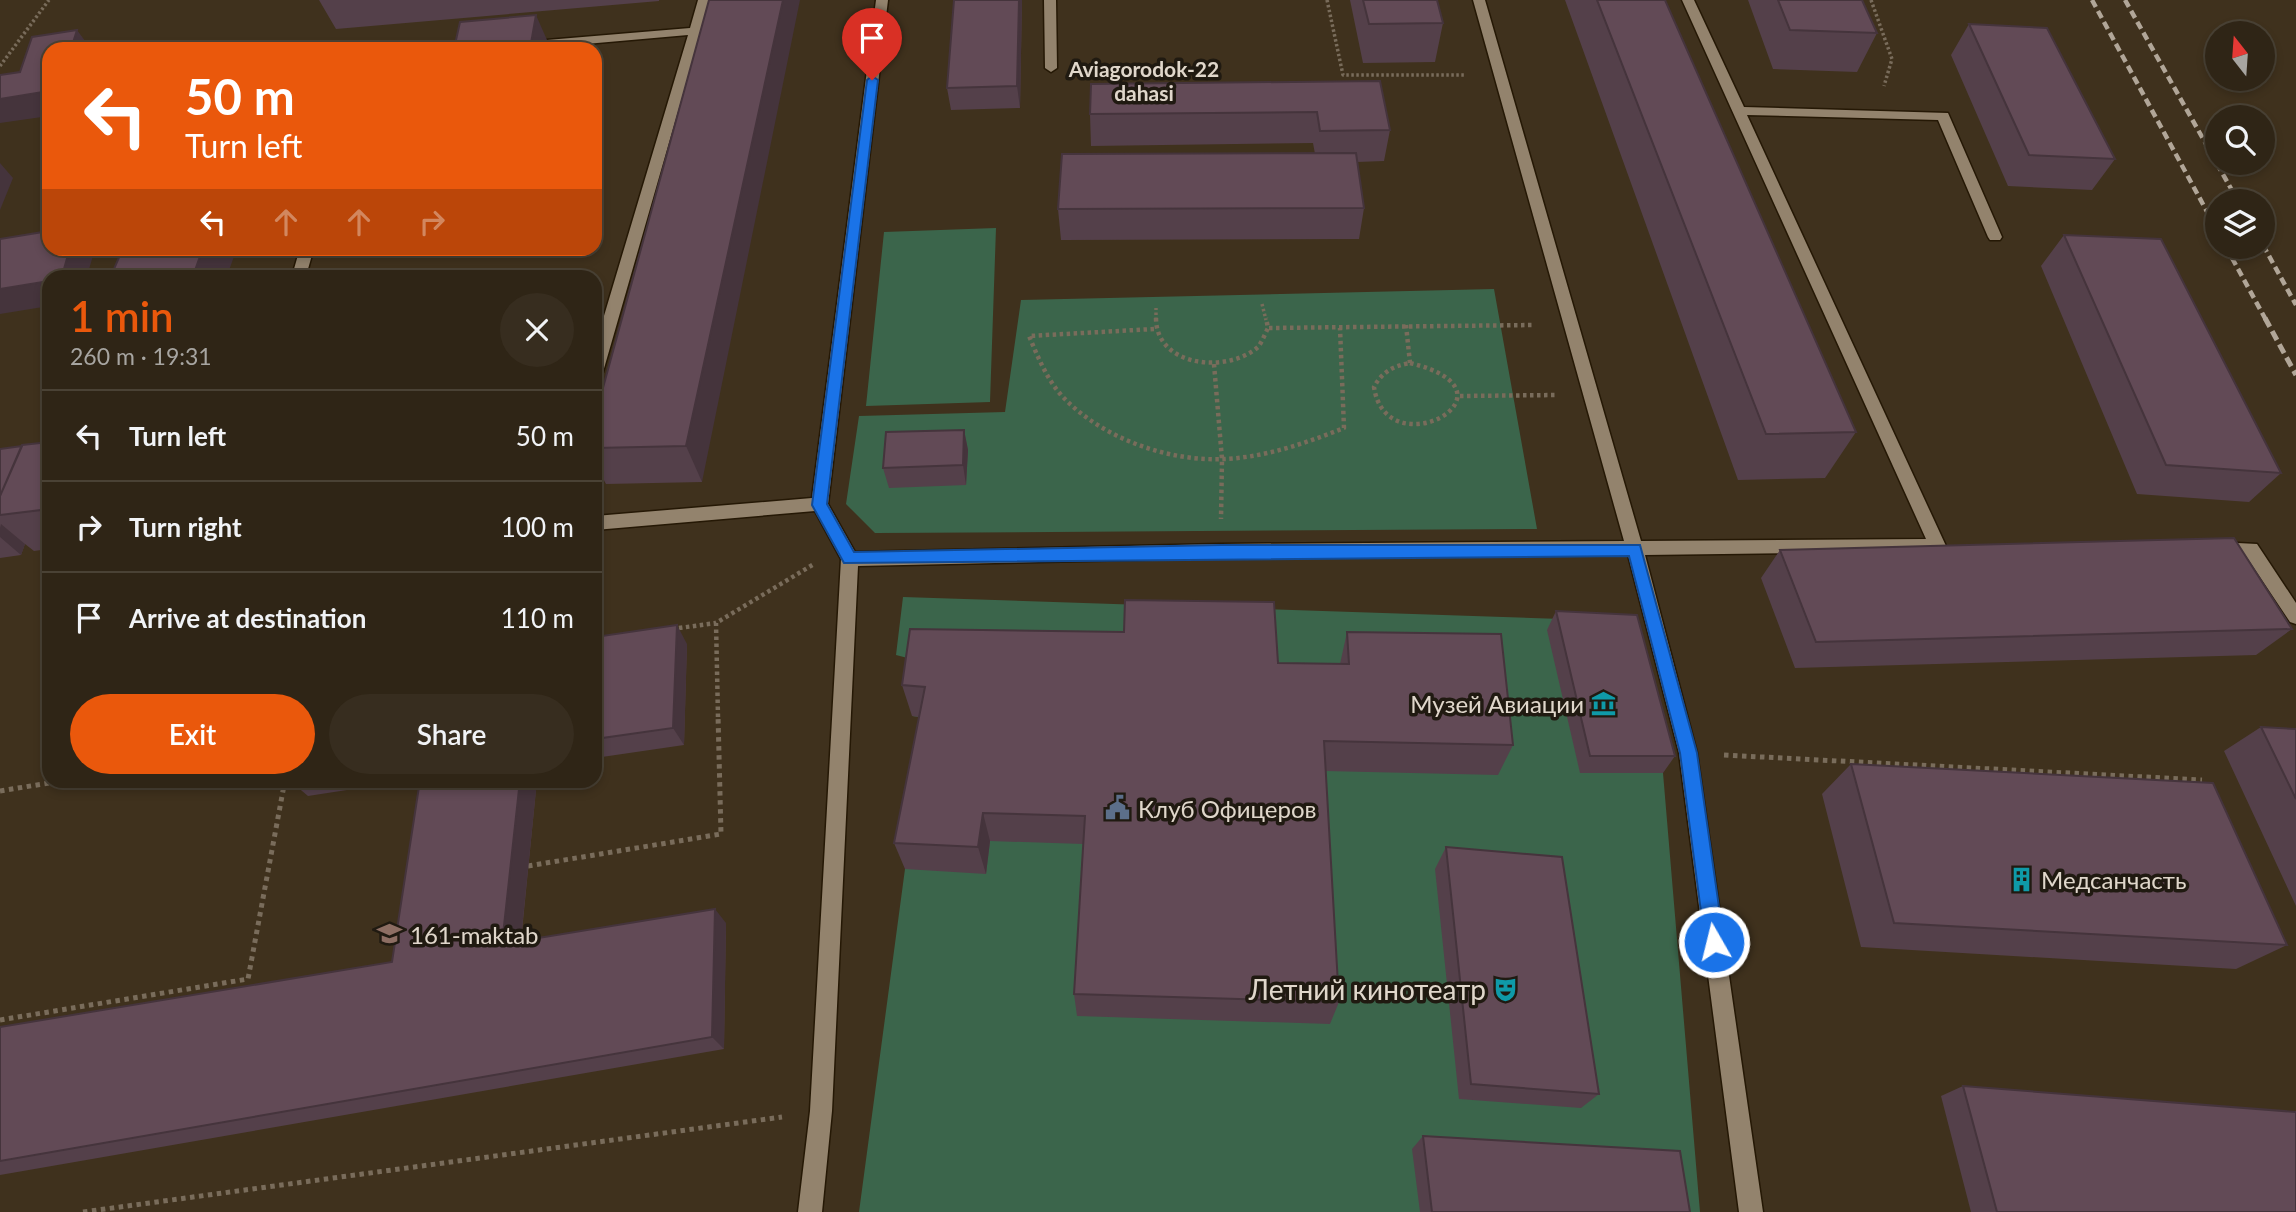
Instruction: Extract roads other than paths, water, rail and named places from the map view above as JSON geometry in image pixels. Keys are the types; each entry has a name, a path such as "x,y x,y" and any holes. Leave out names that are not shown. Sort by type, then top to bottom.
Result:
{"street":[{"path":"602,348 704,0"},
{"path":"810,1212 821,1111 846,553 820,505 882,0"},
{"path":"1050,0 1051,68"},
{"path":"1479,0 1635,550 1688,753 1751,1212"},
{"path":"846,553 1945,546 1688,0"},
{"path":"567,42 694,31"},
{"path":"1739,111 1943,116 1995,237"},
{"path":"602,522 820,505"},
{"path":"2197,549 2252,549 2296,617"}],"railway":[{"path":"2092,0 2205,208"},
{"path":"2125,0 2231,189"},
{"path":"2233,259 2266,320"},
{"path":"2271,259 2296,305"},
{"path":"2265,318 2296,375"}],"place":[{"name":"Музей Авиации","path":"1604,703"},
{"name":"Клуб Офицеров","path":"1118,808"},
{"name":"Медсанчасть","path":"2021,879"},
{"name":"161-maktab","path":"390,934"},
{"name":"Летний кинотеатр","path":"1506,989"}],"district":[{"name":"Aviagorodok-22 dahasi","path":"1144,80"}]}
